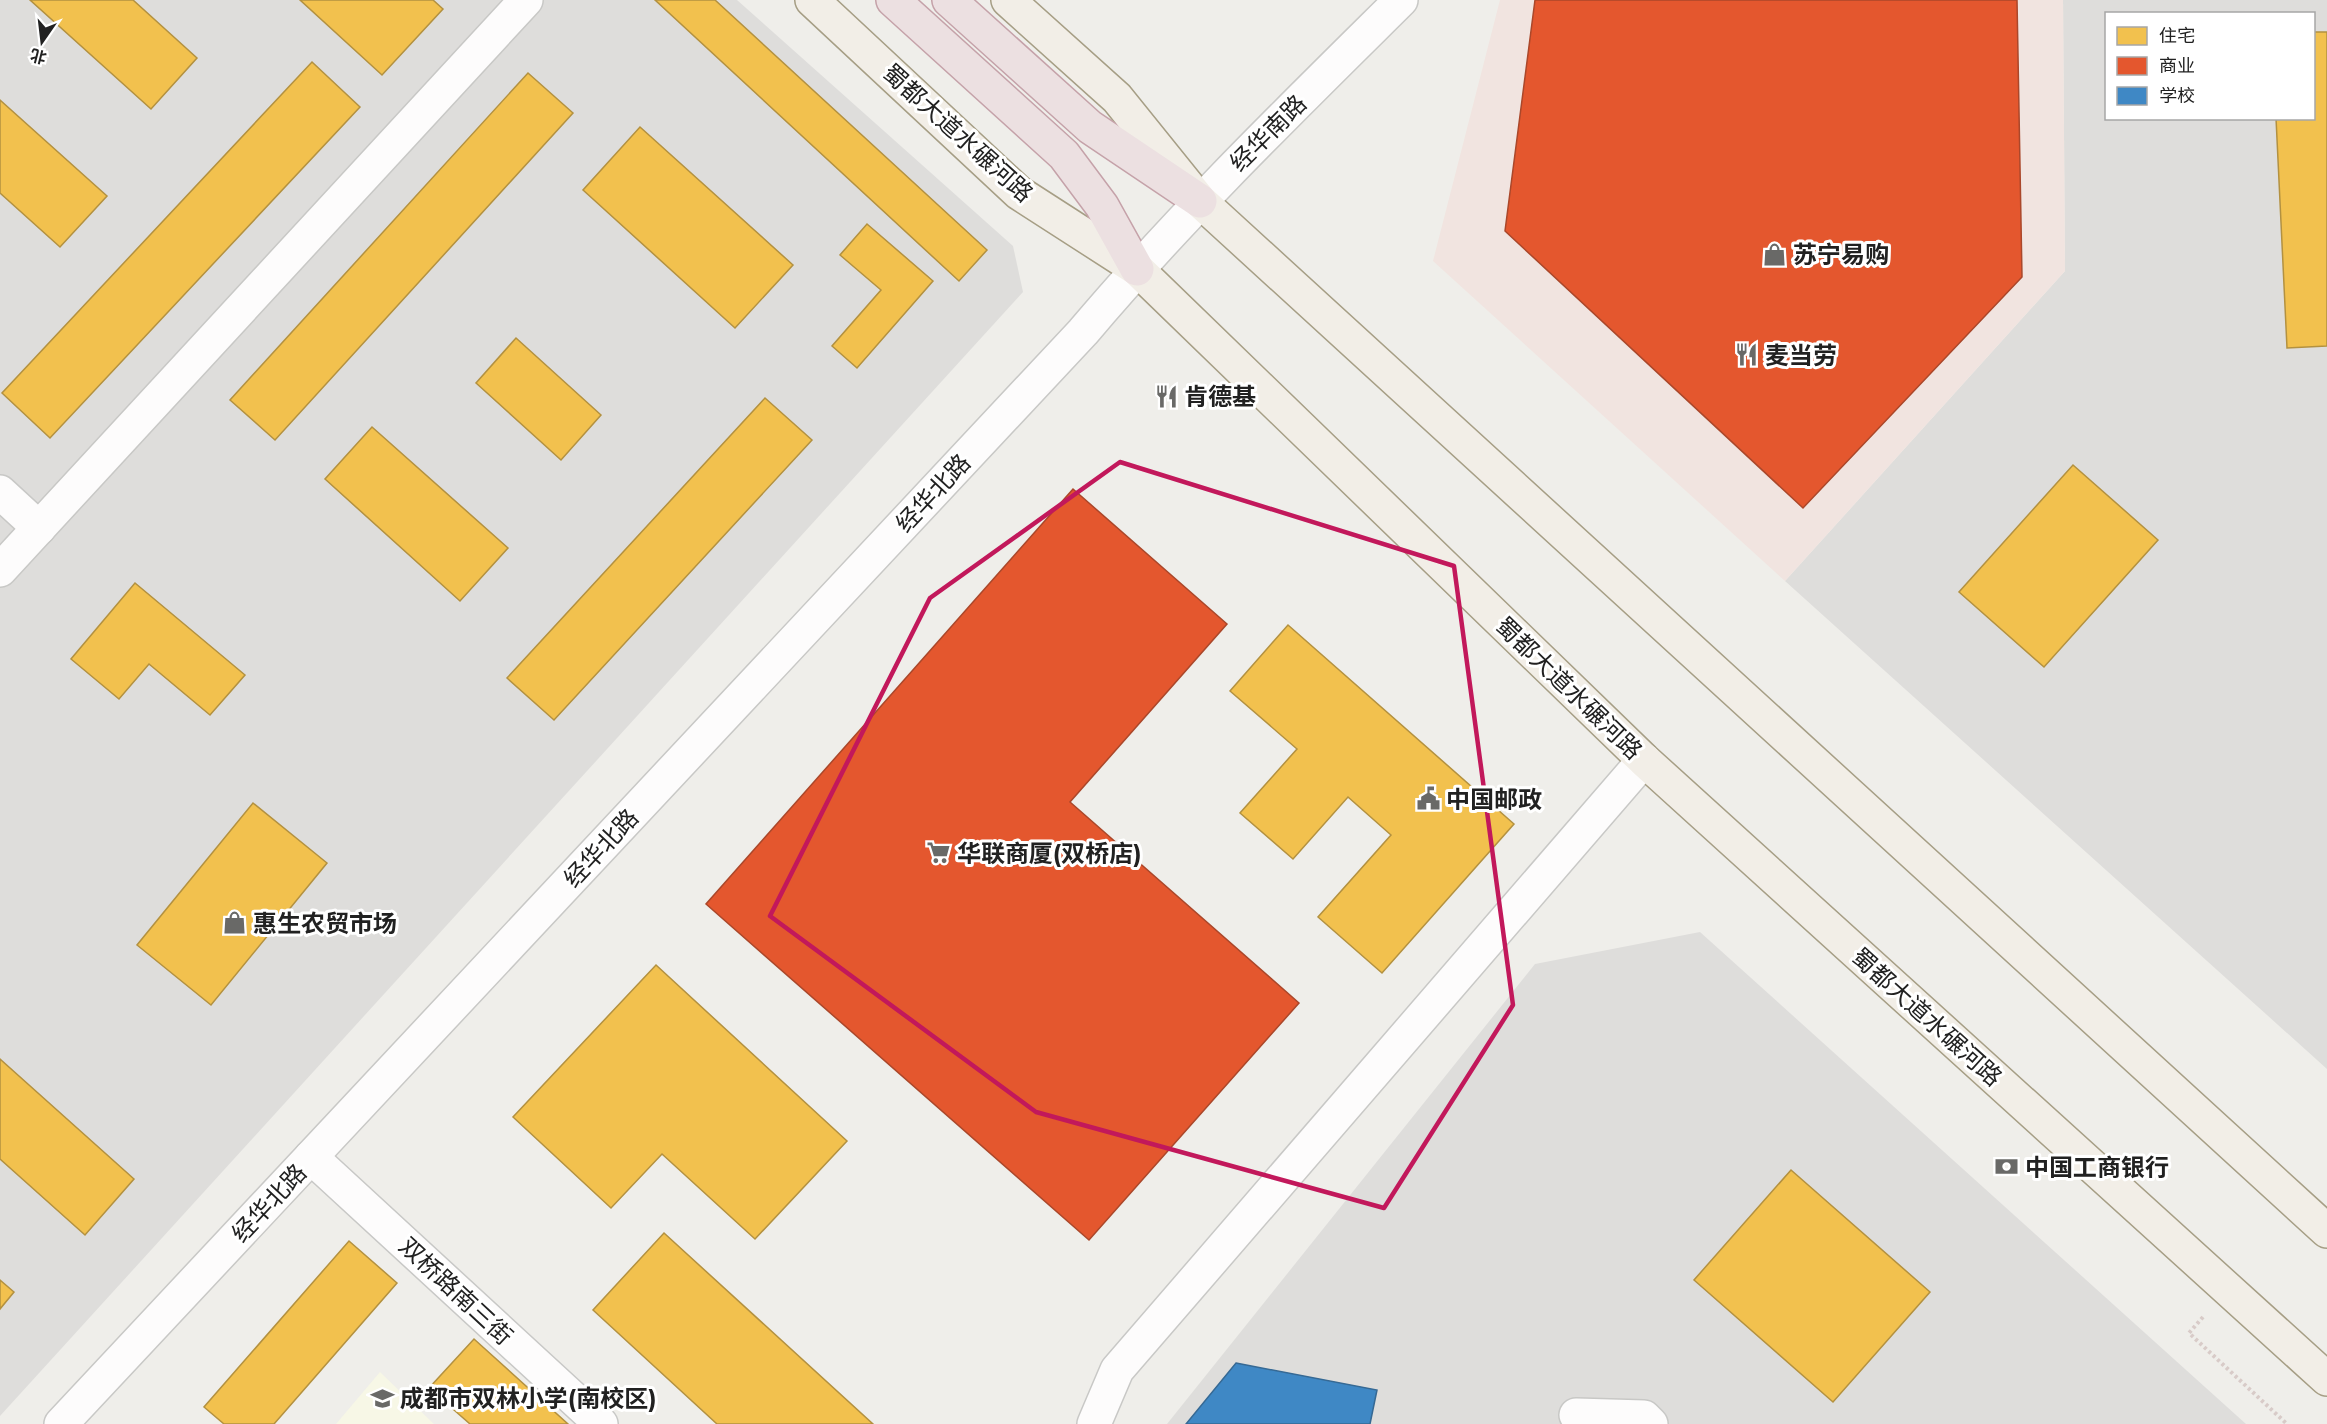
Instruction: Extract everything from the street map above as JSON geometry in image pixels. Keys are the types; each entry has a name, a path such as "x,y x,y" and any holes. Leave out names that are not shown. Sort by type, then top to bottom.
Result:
{"highway":[{"path":"893,0 1064,155 1102,206 1137,268"},
{"path":"949,0 1090,127 1200,201"}],"main road":[{"name":"蜀都大道水碾河路","path":"812,0 1019,193 1137,268 1644,760 2327,1379"},
{"path":"1008,0 1117,98 1200,201 2327,1231"}],"street":[{"path":"0,570 526,0"},
{"name":"经华南路","path":"1137,268 1200,201 1401,0"},
{"name":"经华北路","path":"61,1424 1083,332 1137,268"},
{"path":"0,492 39,528"},
{"path":"1094,1424 1117,1370 1644,760"},
{"name":"双桥路南三街","path":"311,1157 601,1424"},
{"path":"1576,1414 1644,1416 1651,1424"}],"path":[{"path":"2189,1333 2287,1424"}],"highlighted area":[{"path":"1120,462 1454,566 1513,1005 1384,1208 1036,1112 770,916 930,598"}],"shaded area":[{"path":"0,0 737,0 1013,246 1023,292 0,1416"},
{"name":"苏宁易购","path":"1500,0 2063,0 2065,271 1785,581 1433,261"},
{"path":"2063,0 2327,0 2327,1069 1785,581 2065,271"},
{"path":"1700,932 2246,1424 1167,1424 1535,964"},
{"name":"成都市双林小学(南校区)","path":"380,1372 434,1424 336,1424"}],"building: 住宅":[{"path":"30,0 133,0 197,58 151,109"},
{"path":"300,0 433,0 443,9 382,75"},
{"path":"655,0 715,0 987,250 959,281"},
{"path":"2315,32 2327,32 2327,346 2287,348 2276,120 2315,120"},
{"path":"312,62 360,107 50,438 2,393"},
{"path":"528,73 573,113 275,440 230,400"},
{"path":"0,100 107,196 60,247 0,193"},
{"path":"640,127 793,265 735,328 583,190"},
{"path":"867,224 933,281 857,368 832,346 881,290 840,255"},
{"path":"516,338 601,415 561,460 476,383"},
{"path":"765,398 812,440 554,720 507,678"},
{"path":"372,427 508,548 460,601 325,479"},
{"path":"2073,465 2158,540 2044,667 1959,592"},
{"path":"135,583 245,675 210,715 149,664 119,699 71,659"},
{"path":"1288,625 1514,824 1382,973 1318,917 1391,835 1348,797 1293,859 1240,813 1297,749 1230,691"},
{"path":"253,803 327,863 211,1005 137,945"},
{"path":"656,965 847,1141 755,1239 662,1154 611,1208 513,1117"},
{"path":"0,1059 134,1179 85,1235 0,1159"},
{"path":"1791,1170 1930,1292 1833,1402 1694,1280"},
{"path":"664,1233 873,1424 717,1424 593,1310"},
{"path":"349,1241 397,1283 274,1424 224,1424 204,1407"},
{"path":"0,1280 14,1292 0,1309"},
{"path":"474,1339 568,1424 470,1424 429,1388"}],"building: 商业":[{"name":"苏宁易购","path":"1535,0 2017,0 2022,277 1803,508 1505,231"},
{"name":"华联商厦(双桥店)","path":"1073,489 1227,624 1070,802 1299,1003 1089,1240 706,904"}],"building: 学校":[{"path":"1236,1363 1377,1390 1370,1424 1186,1424"}],"place":[{"name":"苏宁易购","path":"1775,254"},
{"name":"麦当劳","path":"1747,355"},
{"name":"肯德基","path":"1166,396"},
{"name":"中国邮政","path":"1428,799"},
{"name":"华联商厦(双桥店)","path":"939,853"},
{"name":"惠生农贸市场","path":"235,923"},
{"name":"中国工商银行","path":"2007,1167"},
{"name":"成都市双林小学(南校区)","path":"382,1398"}]}
